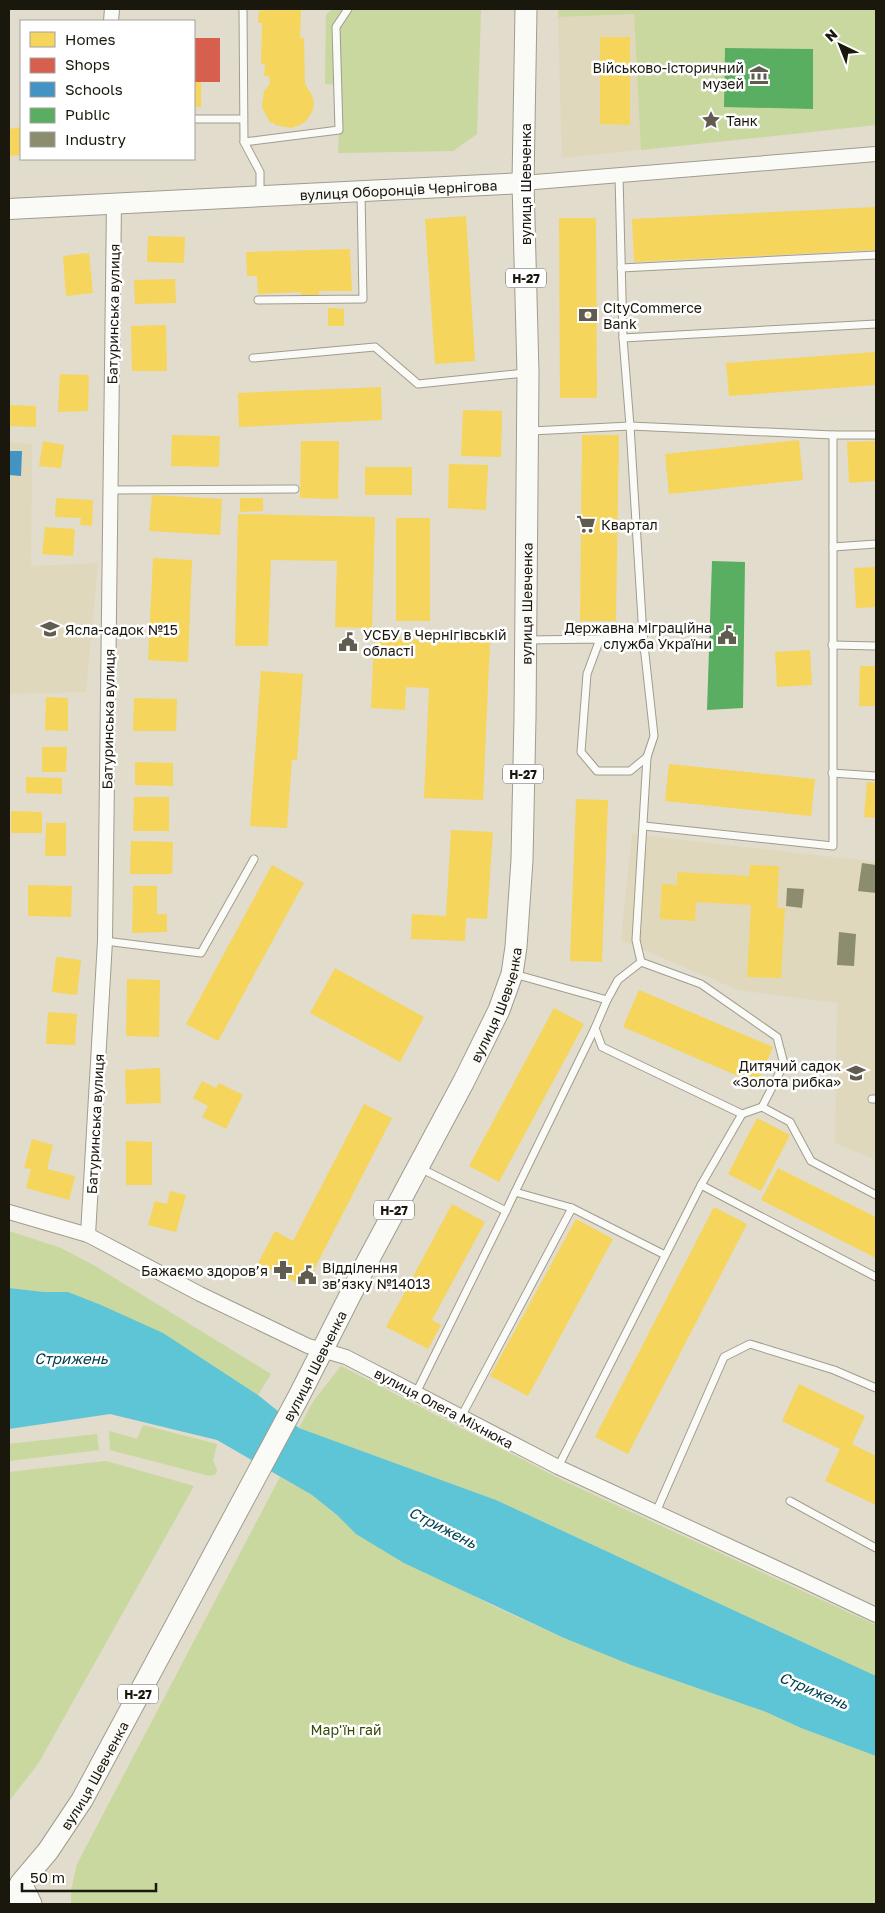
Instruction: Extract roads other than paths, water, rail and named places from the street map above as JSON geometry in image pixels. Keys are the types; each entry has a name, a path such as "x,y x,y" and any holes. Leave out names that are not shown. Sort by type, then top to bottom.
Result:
{"main road":[{"name":"вулиця Шевченка","path":"15,1888 48,1851 82,1800 299,1396 499,1010 512,974 516,947 522,860 526,640 528,373 523,183 526,9"},
{"name":"вулиця Оборонців Чернігова","path":"9,209 523,183"},
{"name":"Н-27","path":"9,1900 15,1888"},
{"path":"15,1888 31,1904"}],"street":[{"name":"вулиця Оборонців Чернігова","path":"523,183 876,154"},
{"name":"Батуринська вулиця","path":"88,1235 105,941 114,203"},
{"name":"вулиця Олега Міхнюка","path":"9,1212 88,1235 200,1294 308,1346 346,1357 558,1468 800,1578 876,1615"}],"lane":[{"path":"243,9 242,119 244,142 260,172 260,196"},
{"path":"244,142 339,130 336,27 348,9"},
{"path":"195,119 242,119"},
{"path":"619,175 623,338 643,636 654,736 646,757 644,826 636,940 641,962"},
{"path":"258,300 363,299 361,191"},
{"path":"622,268 876,255"},
{"path":"623,338 876,324"},
{"path":"253,358 375,347 418,384 528,373"},
{"path":"528,432 630,426 833,435 876,435"},
{"path":"644,826 833,846 833,435"},
{"path":"110,490 295,489"},
{"path":"833,547 876,544"},
{"path":"526,640 600,639 643,636"},
{"path":"600,639 587,674 581,752 597,771 630,771 646,757"},
{"path":"832,645 876,646"},
{"path":"832,773 876,776"},
{"path":"105,941 201,953 254,858"},
{"path":"416,1394 618,980 641,962"},
{"path":"558,1468 701,1185 742,1114 762,1107 784,1064 777,1037 701,984 641,962"},
{"path":"512,974 608,1000"},
{"path":"595,1028 602,1046 742,1114"},
{"path":"762,1107 790,1122 811,1162 876,1196"},
{"path":"418,1167 506,1211"},
{"path":"701,1185 876,1277"},
{"path":"515,1192 572,1208 665,1255"},
{"path":"461,1417 572,1208"},
{"path":"656,1512 724,1357 750,1344 834,1370 876,1388"},
{"path":"790,1501 876,1548"}],"water":[{"name":"Стрижень","path":"9,1288 44,1292 68,1292 101,1305 163,1333 258,1395 299,1428 496,1500 876,1676 876,1756 801,1728 766,1712 631,1665 564,1638 404,1563 356,1534 337,1515 312,1495 217,1440 110,1414 9,1429"}],"place":[{"name":"Військово-історичний музей","path":"759,75"},
{"name":"Танк","path":"711,120"},
{"name":"CityCommerce Bank","path":"588,315"},
{"name":"Квартал","path":"586,524"},
{"name":"Ясла-садок №15","path":"50,629"},
{"name":"Державна міграційна служба України","path":"727,635"},
{"name":"УСБУ в Чернігівській області","path":"348,642"},
{"name":"Дитячий садок «Золота рибка»","path":"856,1073"},
{"name":"Бажаємо здоров’я","path":"283,1270"},
{"name":"Відділення зв’язку №14013","path":"307,1275"}],"park label":[{"name":"Мар'їн гай","path":"346,1729"}]}
